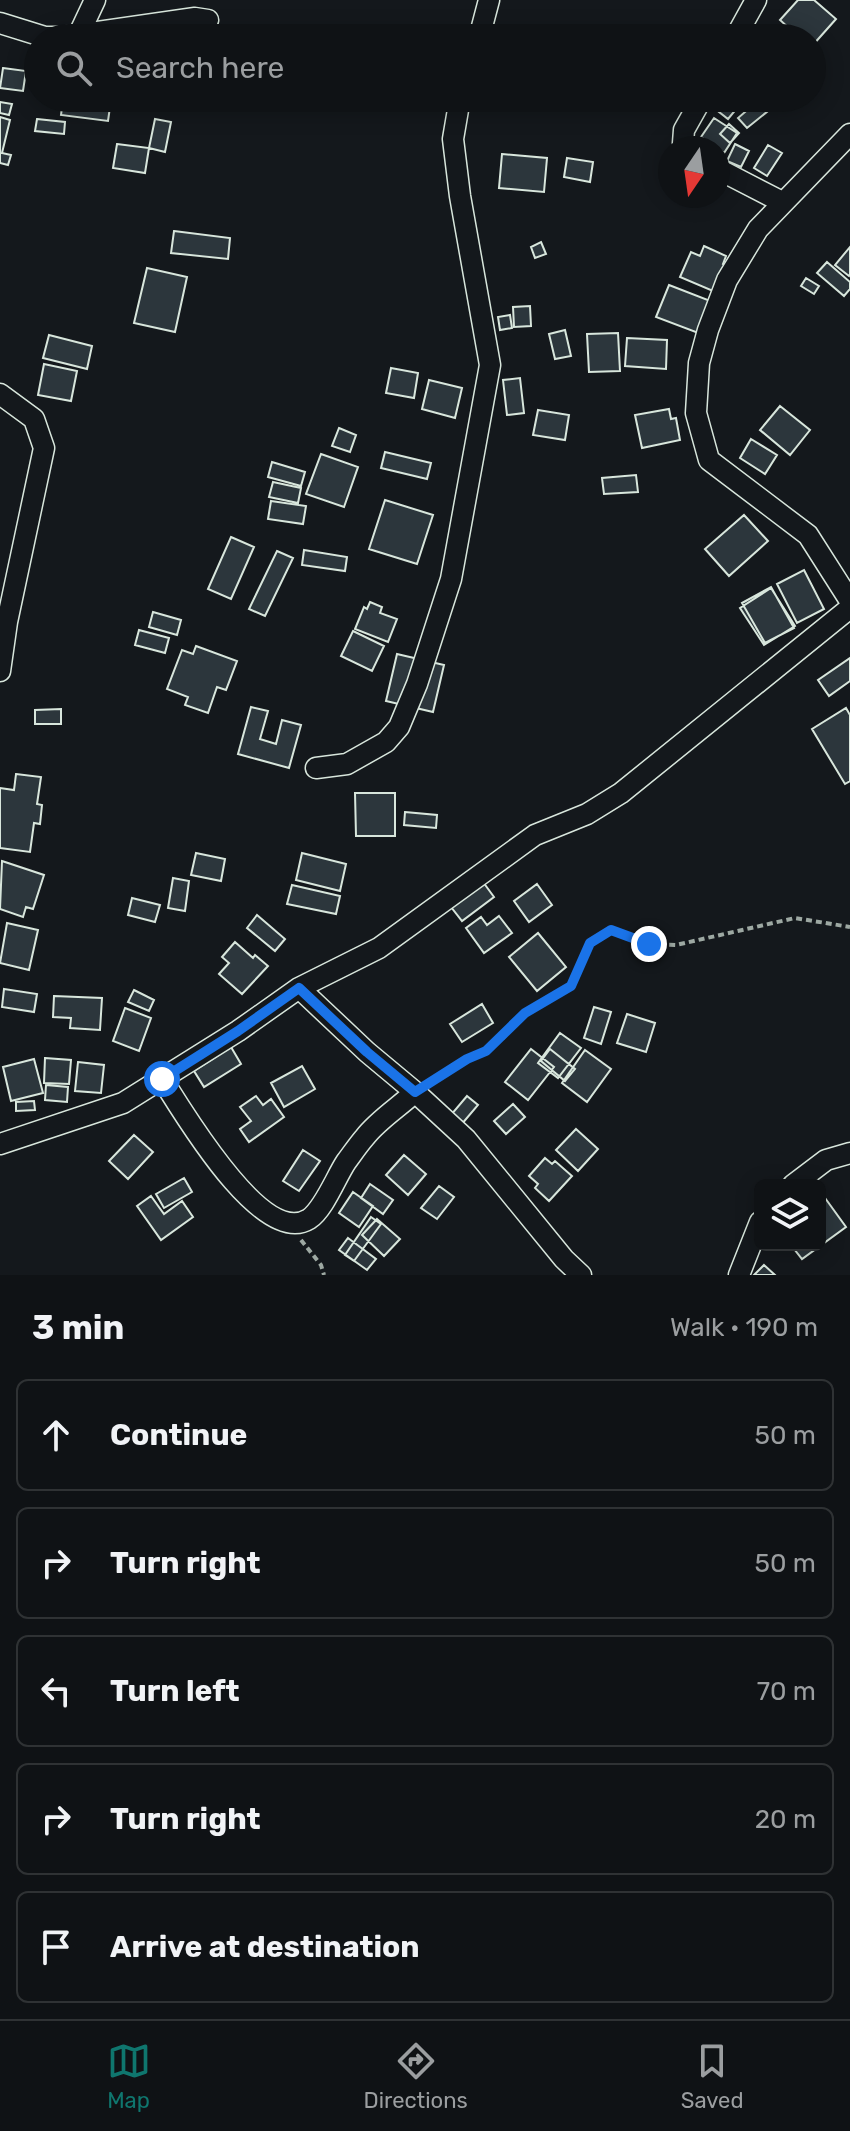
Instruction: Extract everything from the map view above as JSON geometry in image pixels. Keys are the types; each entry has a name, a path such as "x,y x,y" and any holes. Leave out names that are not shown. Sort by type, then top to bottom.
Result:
{"street":[{"path":"84,24 95,0"},
{"path":"483,24 489,0"},
{"path":"743,24 756,0"},
{"path":"152,24 195,18 208,20"},
{"path":"0,23 24,30"},
{"path":"316,768 347,764 386,742 399,727 417,684 451,579 490,365 460,196 453,139 458,112"},
{"path":"684,136 694,112"},
{"path":"850,134 758,229 727,280 699,363 696,413 709,460 808,535 850,601"},
{"path":"730,175 782,202"},
{"path":"0,394 34,419 44,448 7,622 0,671"},
{"path":"0,1144 123,1103 238,1031 299,988 379,948 535,835 587,814 621,793 850,608"},
{"path":"299,988 466,1139 564,1259 581,1275"},
{"path":"162,1079 209,1152 244,1193 271,1216 300,1222 310,1218 318,1209 345,1163 367,1134 415,1092"},
{"path":"801,1179 826,1160 850,1153"},
{"path":"739,1275 754,1237"}],"path":[{"path":"415,1092 467,1059 486,1051 525,1013 571,986 590,943 611,930 649,944 676,945 795,918 850,927"}],"building":[{"path":"798,0 814,0 836,19 826,30 826,24 784,24 780,20"},
{"path":"3,68 24,71 23,91 0,88"},
{"path":"0,102 12,104 9,115 0,113"},
{"path":"61,112 109,112 108,121 61,115"},
{"path":"719,112 734,112 728,119"},
{"path":"745,112 767,112 747,128 738,118"},
{"path":"0,117 10,120 2,153 11,155 8,165 0,163"},
{"path":"714,118 737,133 730,144 730,136 702,136"},
{"path":"37,119 65,122 64,134 35,131"},
{"path":"155,119 171,122 165,152 149,148"},
{"path":"729,124 739,133 730,143 730,136 720,134"},
{"path":"117,144 149,148 145,173 113,168"},
{"path":"735,144 749,151 741,167 730,162"},
{"path":"768,145 782,153 767,176 754,168"},
{"path":"502,154 547,158 544,192 499,188"},
{"path":"567,158 593,162 590,182 564,177"},
{"path":"174,231 230,238 228,259 171,253"},
{"path":"541,242 546,254 535,258 531,247"},
{"path":"704,246 726,256 723,264 731,268 720,294 680,277 691,252 700,256"},
{"path":"850,247 850,274 849,276 835,265"},
{"path":"827,262 850,282 850,289 844,296 817,273"},
{"path":"147,268 187,277 175,332 134,323"},
{"path":"806,278 819,286 814,294 801,286"},
{"path":"669,285 713,302 701,334 656,317"},
{"path":"530,306 531,326 514,327 513,307"},
{"path":"510,315 512,328 500,330 498,317"},
{"path":"565,330 571,356 555,359 549,334"},
{"path":"618,333 620,371 589,372 587,334"},
{"path":"49,335 92,346 87,369 43,358"},
{"path":"627,338 667,340 666,369 625,366"},
{"path":"44,364 77,371 71,401 38,395"},
{"path":"391,368 418,373 414,398 386,393"},
{"path":"520,378 524,413 507,415 503,380"},
{"path":"429,380 462,388 455,418 422,409"},
{"path":"780,406 810,430 790,455 760,430"},
{"path":"669,409 671,419 676,418 680,440 642,448 635,415"},
{"path":"538,410 569,415 565,440 533,435"},
{"path":"339,428 356,435 350,452 332,446"},
{"path":"751,439 777,455 765,474 740,458"},
{"path":"385,452 431,463 427,479 381,468"},
{"path":"321,454 358,467 344,507 306,494"},
{"path":"272,462 305,472 301,486 268,477"},
{"path":"636,475 638,492 604,494 602,478"},
{"path":"273,482 301,488 298,503 269,497"},
{"path":"385,500 433,515 417,564 369,549"},
{"path":"271,501 306,506 303,524 268,519"},
{"path":"744,515 768,541 729,576 705,549"},
{"path":"231,537 254,547 231,599 208,589"},
{"path":"304,550 347,557 345,571 302,565"},
{"path":"277,551 293,558 265,616 249,609"},
{"path":"804,570 824,609 797,623 777,584"},
{"path":"771,587 794,628 765,643 742,603"},
{"path":"771,588 795,626 764,645 740,608"},
{"path":"370,602 382,607 380,613 397,619 388,642 355,629 364,607 367,609"},
{"path":"153,612 181,620 177,635 149,627"},
{"path":"139,630 169,638 165,653 135,645"},
{"path":"353,631 384,646 372,671 341,656"},
{"path":"196,646 237,661 226,690 217,687 208,713 185,705 188,697 167,689 182,650 193,654"},
{"path":"397,654 444,665 433,712 386,701"},
{"path":"850,658 850,681 829,696 818,680"},
{"path":"251,707 268,711 260,739 276,744 282,720 301,725 289,768 238,754"},
{"path":"846,708 850,715 850,781 845,784 812,729"},
{"path":"61,709 61,724 35,724 35,710"},
{"path":"16,774 41,777 37,804 42,805 40,824 34,823 30,852 0,848 0,788 14,790"},
{"path":"355,793 395,793 395,836 356,836"},
{"path":"405,812 437,815 436,828 404,825"},
{"path":"196,853 225,859 221,881 191,875"},
{"path":"302,853 346,864 340,891 296,880"},
{"path":"2,861 44,875 33,909 26,907 23,917 0,909"},
{"path":"173,878 189,881 185,911 168,908"},
{"path":"483,882 494,897 462,921 451,907"},
{"path":"537,884 552,905 529,922 514,901"},
{"path":"292,885 340,896 336,914 287,904"},
{"path":"132,898 160,905 155,922 128,915"},
{"path":"257,915 285,939 275,951 247,928"},
{"path":"499,916 512,933 484,953 466,928 481,917 487,925"},
{"path":"7,923 38,930 29,970 0,963"},
{"path":"538,933 566,967 537,991 509,957"},
{"path":"235,942 268,966 242,994 219,974 229,963 222,957"},
{"path":"4,989 37,994 34,1012 2,1007"},
{"path":"134,990 154,1000 149,1011 128,1002"},
{"path":"54,996 102,998 100,1030 70,1028 71,1018 53,1017"},
{"path":"482,1004 493,1023 462,1042 450,1024"},
{"path":"594,1007 611,1012 601,1044 584,1038"},
{"path":"125,1008 151,1018 139,1051 113,1041"},
{"path":"627,1014 655,1023 646,1052 617,1043"},
{"path":"560,1033 581,1048 558,1078 538,1063"},
{"path":"231,1047 241,1064 204,1087 194,1071"},
{"path":"531,1049 554,1067 528,1100 505,1082"},
{"path":"550,1049 575,1069 565,1081 541,1061"},
{"path":"585,1050 611,1069 587,1102 562,1083"},
{"path":"45,1058 71,1060 69,1084 44,1083"},
{"path":"34,1059 43,1093 11,1101 3,1067"},
{"path":"78,1062 104,1065 101,1093 75,1091"},
{"path":"302,1066 315,1089 284,1107 271,1083"},
{"path":"46,1085 68,1087 67,1102 45,1100"},
{"path":"256,1096 263,1105 271,1099 284,1117 249,1142 240,1129 251,1121 240,1107"},
{"path":"467,1096 478,1105 461,1125 450,1116"},
{"path":"34,1101 35,1110 16,1111 16,1102"},
{"path":"513,1104 525,1117 506,1134 494,1121"},
{"path":"576,1129 598,1149 578,1171 556,1150"},
{"path":"134,1135 153,1152 128,1179 109,1161"},
{"path":"303,1150 320,1161 299,1191 283,1181"},
{"path":"404,1155 426,1174 408,1195 386,1175"},
{"path":"545,1158 552,1164 555,1161 572,1176 549,1201 535,1188 538,1184 529,1176"},
{"path":"184,1178 192,1192 164,1208 156,1194"},
{"path":"370,1184 393,1200 383,1214 361,1198"},
{"path":"439,1186 454,1197 437,1219 421,1208"},
{"path":"353,1192 373,1206 359,1227 339,1213"},
{"path":"151,1196 164,1214 182,1201 193,1217 161,1240 137,1206"},
{"path":"826,1199 846,1227 826,1242"},
{"path":"371,1217 381,1224 354,1261 345,1255"},
{"path":"377,1219 400,1239 384,1256 362,1235"},
{"path":"348,1238 376,1259 367,1270 339,1250"},
{"path":"796,1251 813,1251 802,1259"},
{"path":"764,1265 775,1275 754,1275"}],"route":[{"path":"162,1079 299,988 415,1092 467,1059 486,1051 502,1039 525,1013 571,986 590,943 611,930 649,944"}]}
